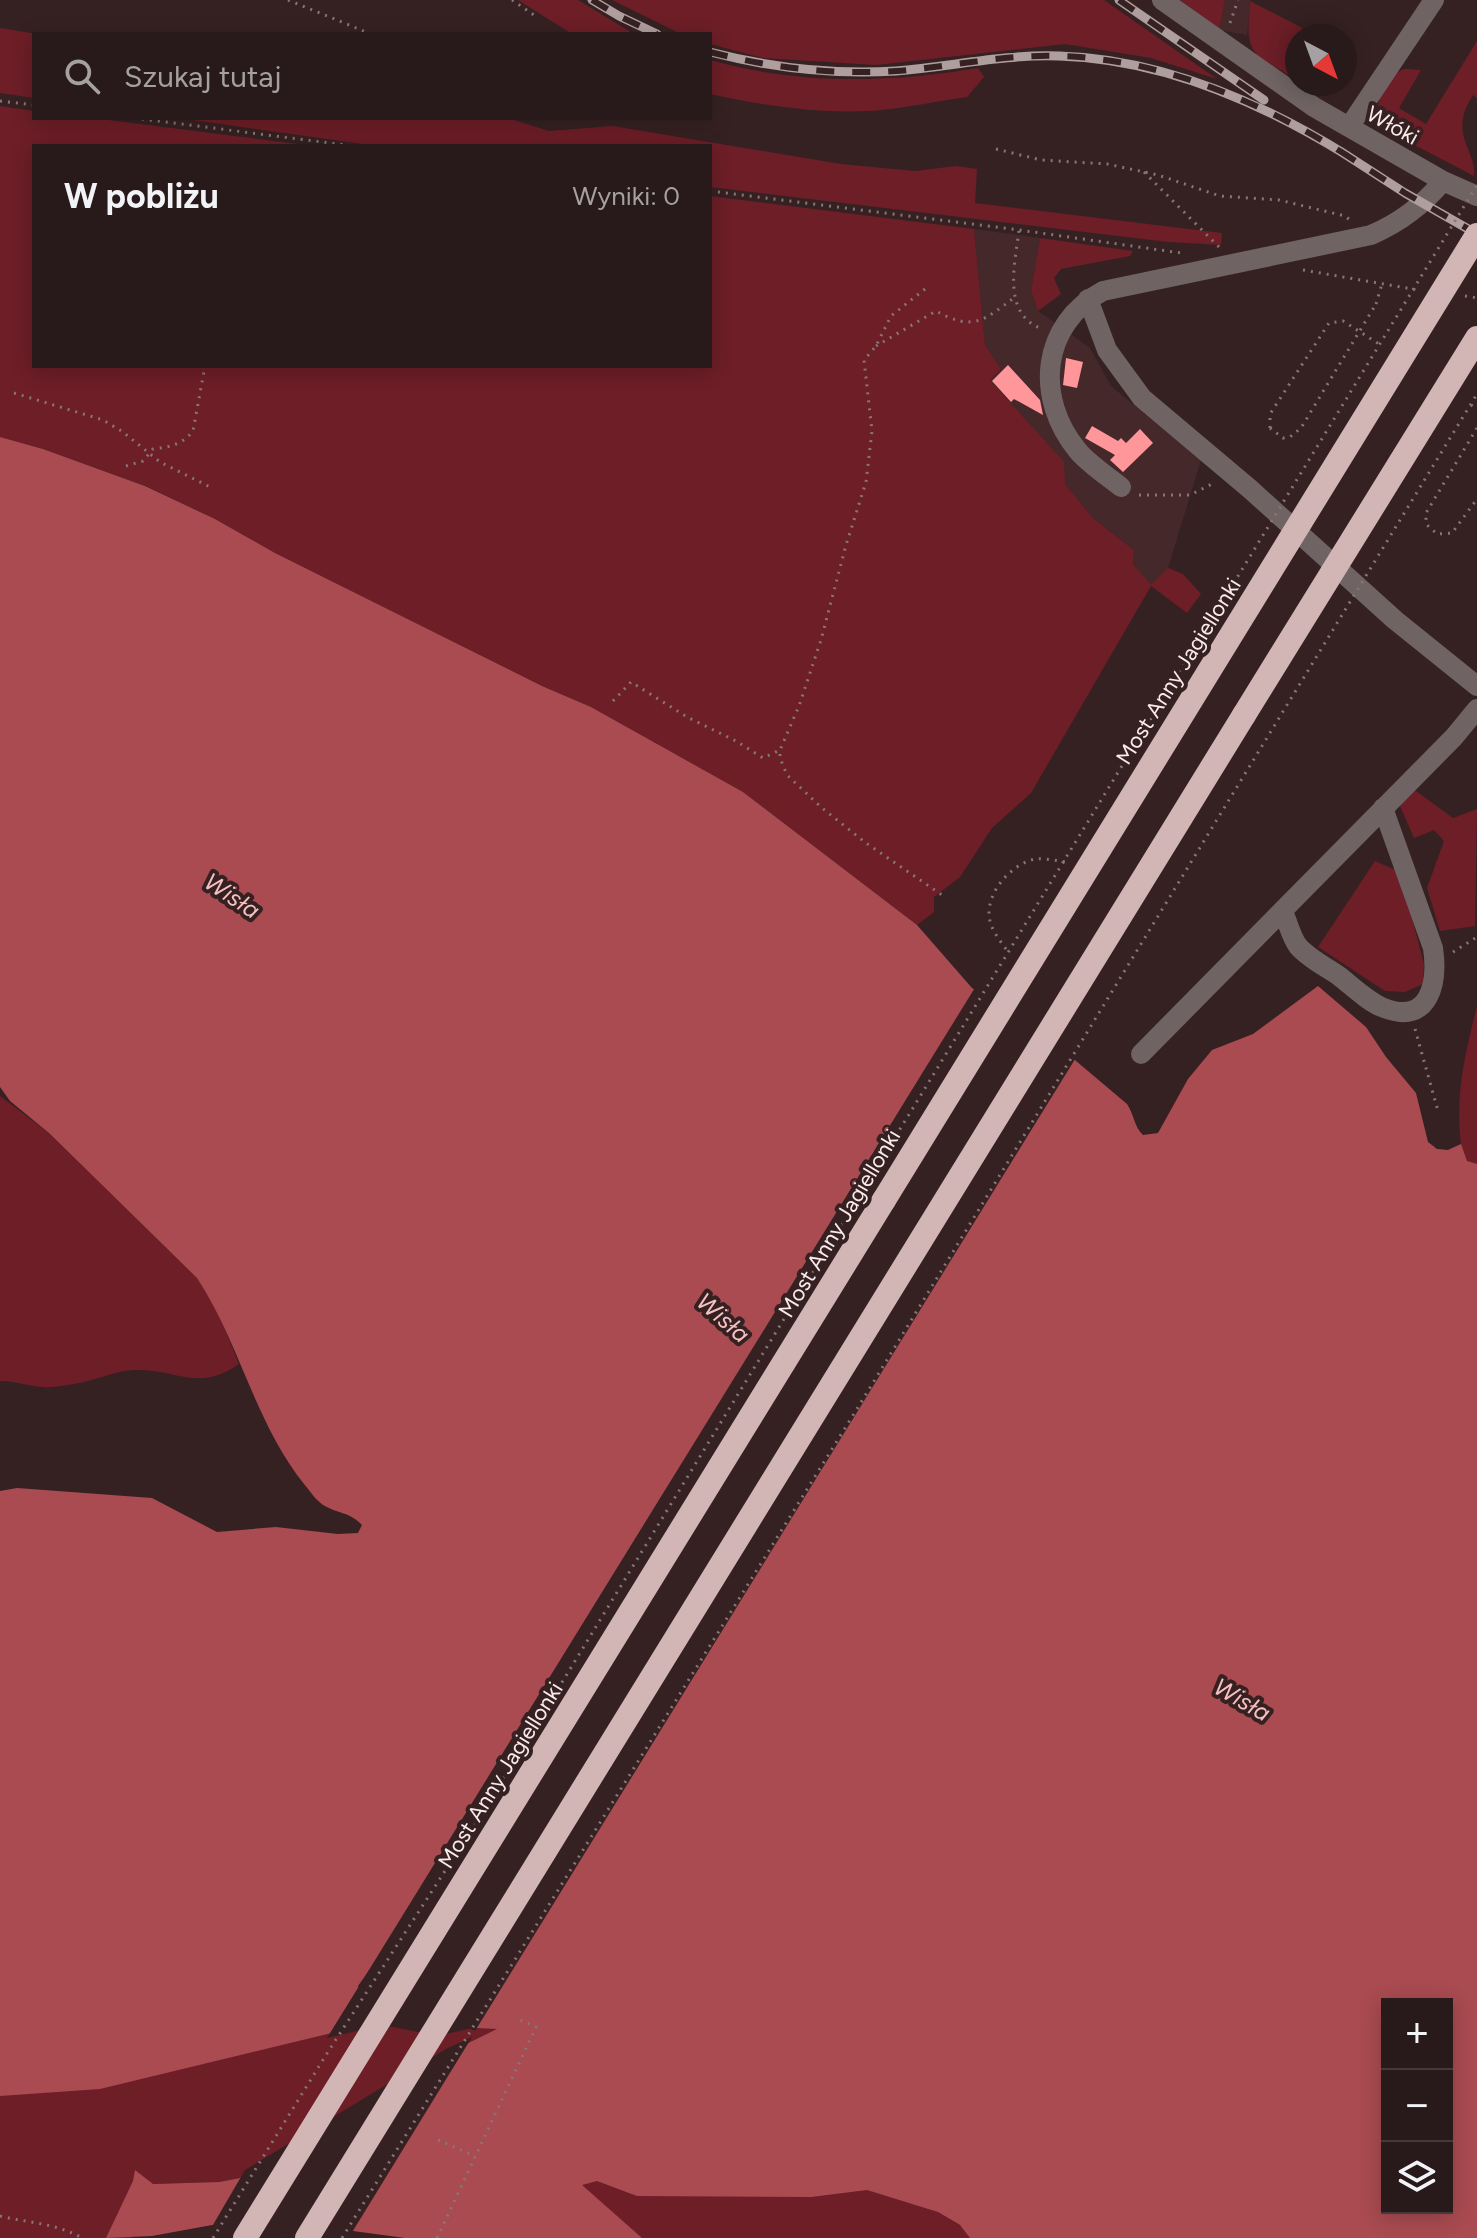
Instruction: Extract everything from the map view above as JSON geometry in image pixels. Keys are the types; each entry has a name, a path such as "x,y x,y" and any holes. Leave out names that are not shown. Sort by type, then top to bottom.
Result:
{"highway":[{"name":"Most Anny Jagiellonki","path":"245,2238 1477,235"},
{"path":"307,2238 1477,338"}],"street":[{"name":"Włóki","path":"1162,0 1314,107 1443,181 1477,196"},
{"path":"1349,127 1434,0"},
{"path":"1121,487 1079,453 1053,406 1050,361 1058,336 1075,309 1103,291 1371,235 1422,203 1443,181"},
{"path":"1088,299 1107,350 1142,398 1395,620 1477,686"},
{"path":"1141,1054 1283,912 1477,709"},
{"path":"1283,912 1298,946 1381,1008 1398,1012 1410,1010 1426,1000 1433,988 1436,971 1433,948 1383,808"}],"path":[{"path":"288,0 366,32"},
{"path":"512,0 534,15"},
{"path":"1224,42 1238,0"},
{"path":"0,101 32,105"},
{"path":"150,120 338,144"},
{"path":"996,149 1041,160 1107,164 1220,196 1279,200 1345,216 1371,235"},
{"path":"1144,172 1230,258 1245,259"},
{"path":"213,2238 326,2055 476,1823 1477,185"},
{"path":"712,191 1187,254"},
{"path":"1019,230 1012,287 1019,309 1033,326 1058,336"},
{"path":"1291,267 1405,288"},
{"path":"1379,344 1367,336 1355,328 1343,321 1329,323 1270,414 1268,423 1272,432 1283,438 1290,437 1301,428 1353,345 1361,331 1376,304 1382,284"},
{"path":"925,289 891,316 876,346 864,360 872,431 866,482 821,640 799,706 780,750 780,758 787,775 822,808 866,843 942,895"},
{"path":"876,346 936,311 953,321 982,321 1015,297"},
{"path":"126,466 143,461 153,449 170,447 186,439 193,431 205,368"},
{"path":"14,393 103,420 160,462 210,487"},
{"path":"342,2238 860,1404 1477,394"},
{"path":"1471,405 1477,409"},
{"path":"1477,428 1428,507 1426,524 1437,534 1452,533 1477,499"},
{"path":"1121,487 1141,496 1190,495 1231,474"},
{"path":"613,701 631,682 687,717 736,741 755,755 763,758 780,750"},
{"path":"1006,949 992,930 989,914 991,899 1008,873 1021,863 1039,858 1079,863"},
{"path":"1435,960 1477,937"},
{"path":"1410,1010 1438,1111"},
{"path":"437,2238 536,2027 518,2019"},
{"path":"438,2140 475,2156"},
{"path":"0,2216 52,2226 82,2238"}],"shaded area":[{"path":"518,0 578,0 631,32 569,32"},
{"path":"612,0 1104,0 1217,79 1151,58 1065,44 876,65 763,58 712,45 712,32 677,32"},
{"path":"1180,0 1225,0 1219,30"},
{"path":"1225,0 1250,0 1247,35 1219,30"},
{"path":"1250,1 1295,24 1285,24 1285,72 1254,51 1249,33"},
{"path":"0,28 32,33 32,98 0,93"},
{"path":"1477,41 1477,98 1473,95 1463,121 1474,176 1378,126 1377,119 1381,95 1395,74 1402,70 1421,70 1399,108 1426,124"},
{"path":"712,60 777,74 810,77 877,79 978,68 984,77 967,97 882,110 773,106 712,94"},
{"path":"0,106 32,111 32,120 109,120 298,144 32,144 32,368 712,368 712,196 974,229 985,345 1001,369 990,380 1064,462 1065,484 1094,519 1134,550 1133,564 1151,585 1168,568 1183,574 1201,594 1187,613 1151,586 1031,793 992,828 960,877 934,897 934,912 917,925 743,792 591,707 542,686 146,486 0,437"},
{"path":"192,120 514,120 549,131 613,126 841,164 915,171 956,166 977,169 975,203 1222,233 1221,245 1168,242 712,187 712,144 363,144"},
{"path":"974,229 1040,238 1031,291 1038,311 1090,348 1111,386 1201,460 1168,568 1151,586 1133,564 1134,550 1094,519 1065,484 1027,421 990,380 1001,369 985,345"},
{"path":"1040,238 1133,251 1130,256 1061,269 1054,278 1061,294 1038,311 1031,291"},
{"path":"1412,788 1453,818 1477,809 1475,926 1440,931 1427,888 1444,841 1434,830 1414,838 1400,806"},
{"path":"1375,861 1400,872 1424,964 1423,984 1405,992 1385,991 1318,947"},
{"path":"1477,1006 1477,1290 1437,1149 1448,1150 1461,1144 1460,1091"},
{"path":"0,1096 49,1133 197,1278 215,1304 239,1364 224,1373 199,1378 133,1370 56,1387 0,1381"},
{"path":"603,2021 241,2178 219,2182 153,2184 132,2238 0,2238 0,2071 373,2023 438,2036 476,2027"},
{"path":"827,2162 938,2212 981,2238 590,2238 535,2189 597,2181"}],"water":[{"name":"Wisła","path":"0,437 145,486 215,519 275,553 542,686 591,707 743,792 917,925 972,988 1024,1017 1127,1104 1143,1135 1158,1133 1188,1079 1212,1050 1253,1034 1318,986 1366,1027 1416,1093 1428,1142 1437,1149 1448,1150 1461,1144 1467,1161 1477,1164 1477,2238 970,2238 960,2225 938,2212 867,2190 811,2197 637,2196 597,2181 582,2185 642,2238 405,2238 353,2231 212,2225 152,2236 106,2238 133,2181 135,2170 153,2184 219,2182 240,2178 448,2053 497,2029 477,2028 370,1969 358,1986 373,2023 100,2089 0,2096 0,1491 17,1488 152,1498 217,1532 276,1527 338,1534 358,1533 362,1525 353,1517 319,1502 287,1460 272,1434 225,1329 197,1278 49,1133 10,1101 0,1087"}],"pier":[{"path":"976,986 1026,1014 1077,1056 475,2031 371,1974 363,1986 377,2022 374,2027 327,2038"},
{"path":"472,2037 351,2234 210,2230 245,2170 446,2049"}],"building":[{"path":"1066,358 1083,362 1077,388 1063,385"},
{"path":"1008,365 1040,400 1043,415 1014,399 1011,402 992,381"},
{"path":"1092,426 1126,443 1140,429 1153,443 1123,472 1110,460 1115,455 1085,438"}],"railway":[{"path":"592,0 653,32"},
{"path":"1119,0 1264,100"},
{"path":"712,52 779,66 849,72 896,71 1018,57 1059,56 1136,65 1246,101 1348,156"},
{"path":"1340,151 1477,234"}]}
